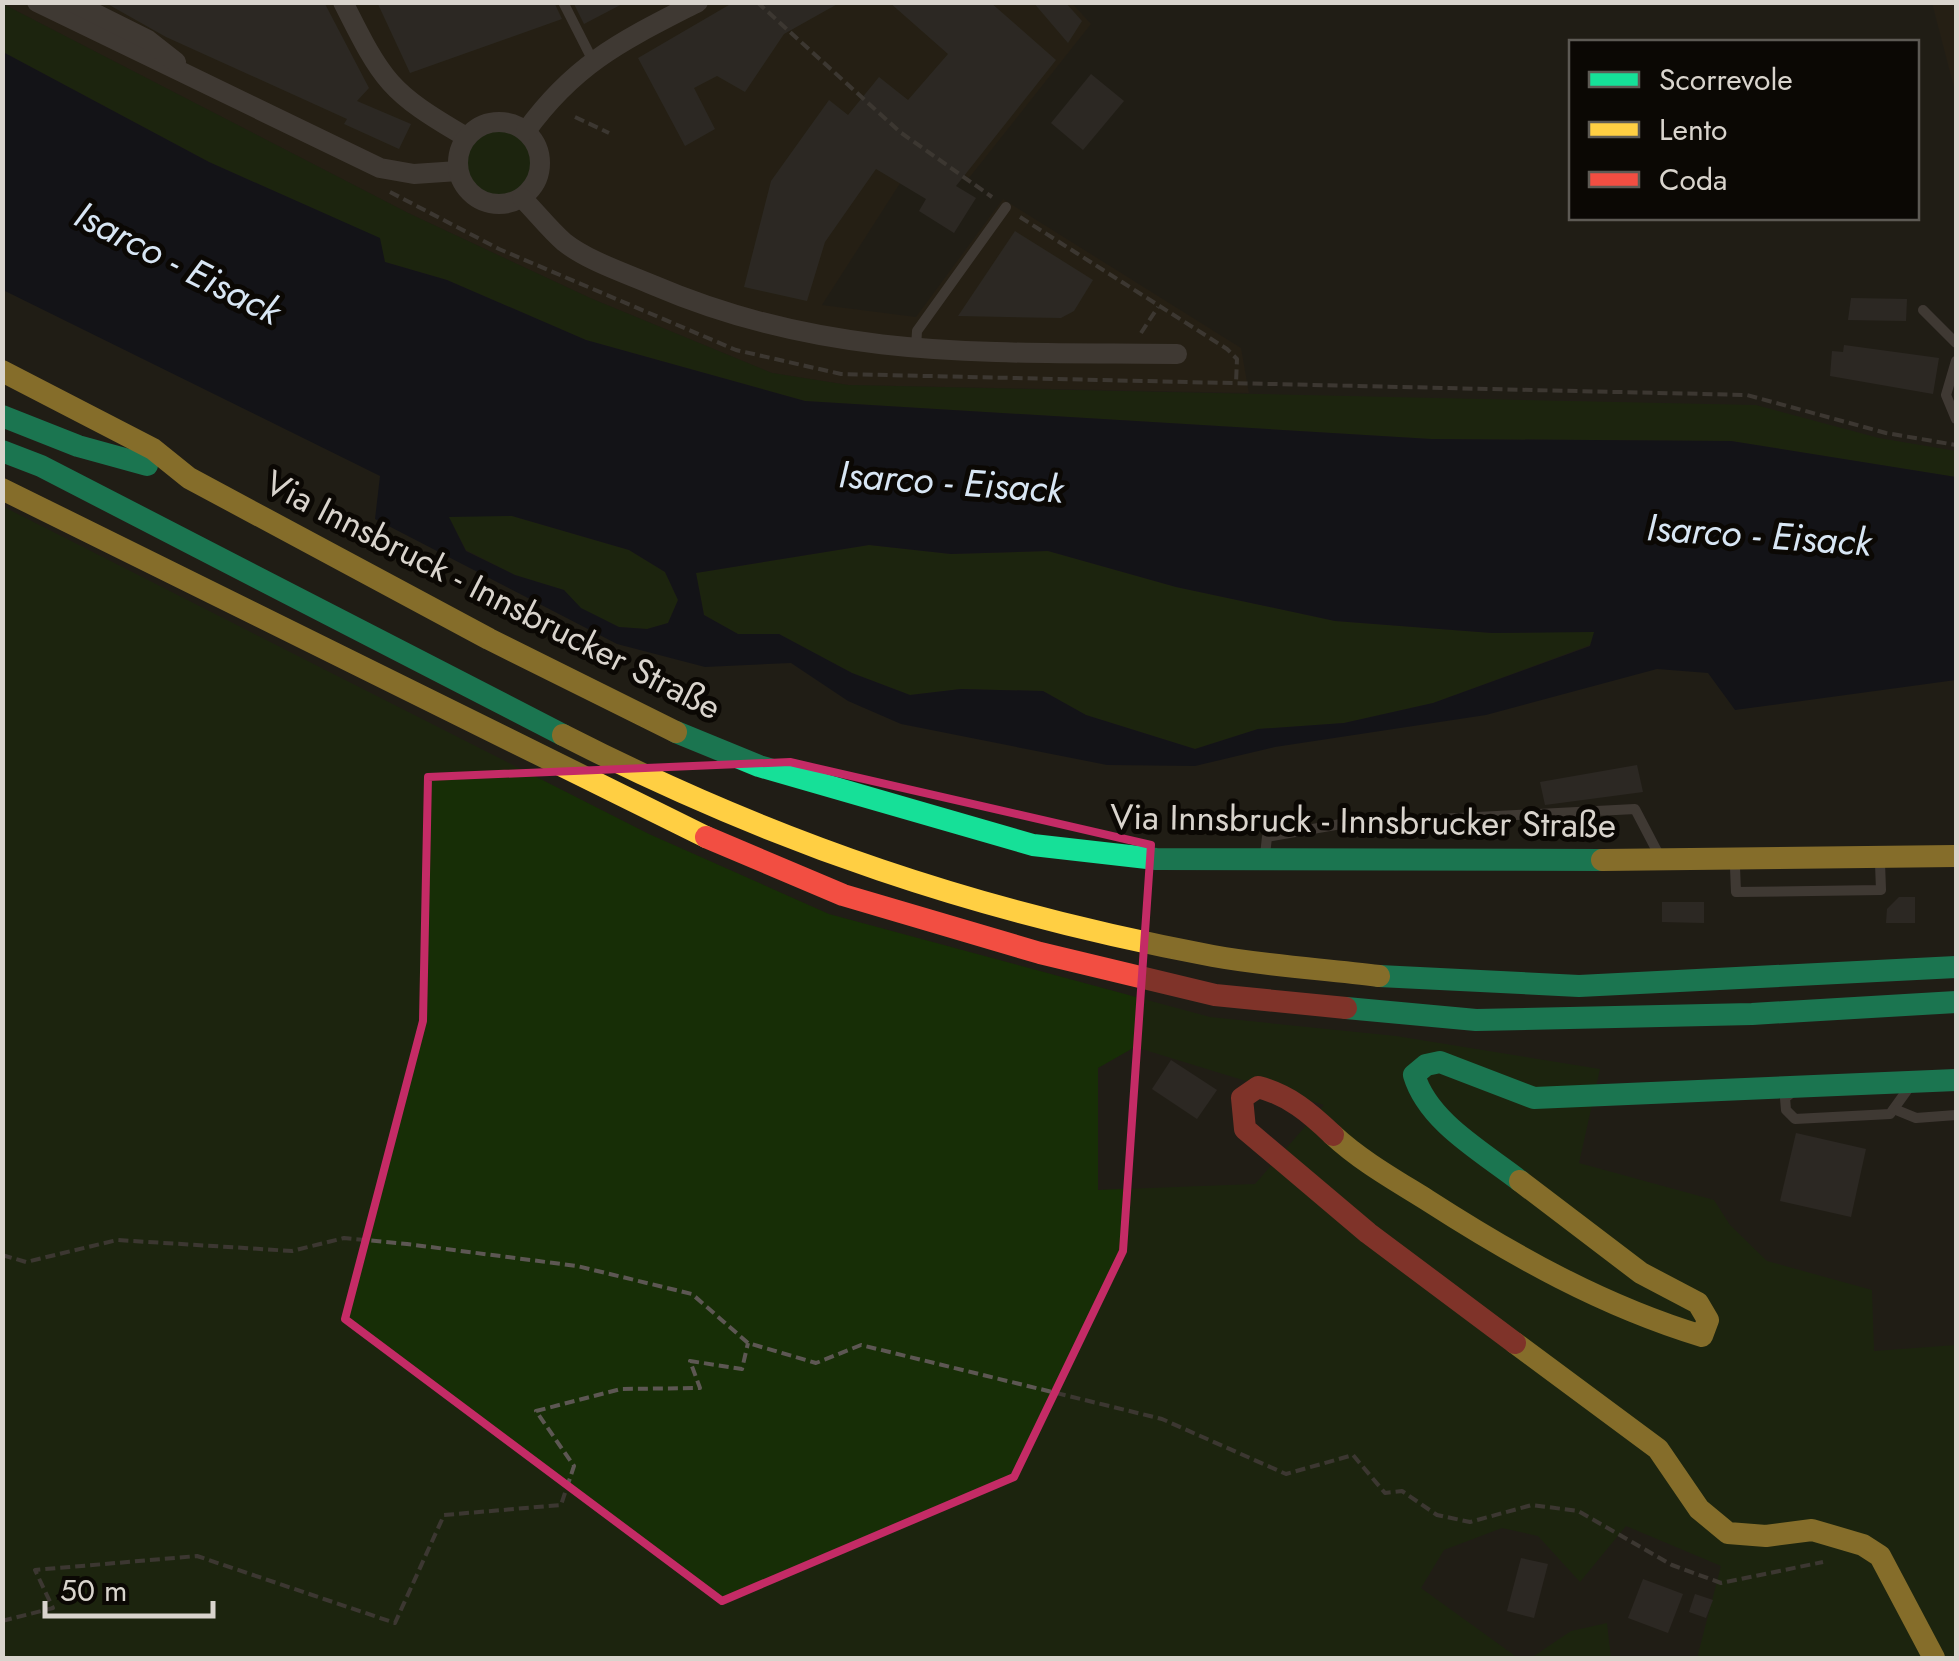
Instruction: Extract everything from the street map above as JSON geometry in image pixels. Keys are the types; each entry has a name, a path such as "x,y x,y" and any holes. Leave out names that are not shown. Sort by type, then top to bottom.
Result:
{"main road":[{"path":"2,347 102,401 150,457"},
{"name":"Via Innsbruck - Innsbrucker Straße","path":"2,371 150,457 590,691 759,766 1032,845 1156,859 1265,861 1880,860 1956,856"},
{"name":"Via Innsbruck - Innsbrucker Straße","path":"2,392 150,457"},
{"path":"2,416 78,446 150,457"},
{"path":"2,451 41,466 669,790 844,861 1052,923 1218,957 1415,979 1579,986 1956,968"},
{"path":"2,489 662,819 844,894 1040,953 1215,995 1476,1020 1752,1014 1956,1002"},
{"path":"1934,1658 1880,1556 1863,1545 1812,1530 1766,1536 1728,1533 1699,1509 1658,1449 1368,1233 1245,1128 1242,1098 1258,1087 1285,1092 1358,1156 1520,1254 1658,1325 1702,1336 1708,1320 1698,1302 1641,1273 1456,1132 1420,1095 1414,1075 1426,1065 1440,1062 1534,1098 1956,1080"}],"street":[{"path":"38,2 380,168 414,174 458,171"},
{"path":"72,2 148,40 202,82"},
{"path":"343,2 378,72 407,102 466,138"},
{"path":"526,131 556,89 592,60 698,2"},
{"path":"501,122 526,131 534,140 541,164 532,188 522,198 495,204 475,196 458,171 466,138 476,128 501,122"},
{"path":"522,198 566,244 695,304 794,334 916,349 1177,354"}],"lane":[{"path":"562,2 592,60"},
{"path":"916,349 917,332 1006,207"},
{"path":"1923,310 1956,343"},
{"path":"1956,361 1946,395 1956,419"},
{"path":"1265,861 1267,837 1341,824 1636,809 1662,861"},
{"path":"1798,1086 1785,1098 1786,1110 1796,1119 1890,1114 1910,1086 1919,1082"},
{"path":"1894,1109 1916,1118 1956,1115"}],"path":[{"path":"575,117 609,134"},
{"path":"386,190 499,249 736,350 841,374 1748,395 1886,432 1956,445"},
{"path":"1128,354 1159,306"},
{"path":"2,1256 26,1262 118,1240 292,1251 344,1238 577,1266 692,1294 748,1343 816,1363 861,1345 1162,1419 1286,1474 1352,1454 1385,1492 1402,1491 1438,1515 1470,1522 1532,1506 1578,1511 1672,1565 1721,1584 1827,1562"},
{"path":"2,1621 53,1608 35,1570 197,1556 395,1623 444,1515 561,1505 574,1466 536,1411 621,1390 700,1388 690,1362 742,1368 748,1343"}],"highlighted area":[{"path":"790,762 1151,845 1123,1251 1014,1477 722,1601 345,1319 423,1021 428,777"}],"shaded area":[{"path":"1072,3 1091,24 969,178 924,146 822,305 916,317 1003,199 1241,348 1249,393 848,385 772,373 590,298 408,213 3,4"},
{"path":"1932,3 1956,3 1956,95"}],"green space":[{"path":"3,4 408,213 590,298 772,373 848,385 1756,405 1879,438 1956,451 1956,477 1731,441 1431,439 805,401 586,340 447,280 385,262 379,238 209,162 3,52"},
{"path":"500,128 524,138 534,162 524,186 500,196 476,186 466,162 476,138"},
{"path":"2,506 649,834 829,914 1210,1017 1396,1036 1600,1069 1579,1163 1714,1200 1730,1225 1767,1261 1872,1290 1874,1351 1956,1345 1956,1658 1697,1658 1721,1566 1626,1526 1580,1582 1538,1536 1502,1528 1444,1550 1421,1588 1518,1658 3,1658","holes":["1135,1047 1324,1105 1255,1184 1098,1190 1098,1068"]},
{"path":"448,516 512,516 629,550 665,572 678,600 668,623 647,629 619,627 580,608 564,590 515,575 466,550"},
{"path":"869,545 951,554 1048,551 1176,587 1335,621 1492,633 1595,631 1590,645 1433,703 1344,723 1258,729 1195,749 1086,715 1043,691 961,689 910,695 852,673 779,634 738,634 704,615 696,573"},
{"path":"1607,1623 1611,1658 1531,1658 1571,1631"}],"water":[{"name":"Isarco - Eisack","path":"3,52 209,162 380,238 385,262 447,280 586,340 805,401 1431,439 1731,441 1956,477 1956,680 1735,710 1708,673 1657,669 1486,715 1275,747 1195,766 1107,765 901,724 848,701 791,663 705,667 617,644 375,519 380,476 3,290","holes":["512,516 629,550 665,572 678,600 668,623 647,629 619,627 581,608 564,590 515,575 466,551 449,517","869,545 951,554 1048,551 1176,587 1335,621 1492,633 1594,632 1590,646 1433,703 1344,723 1258,729 1195,749 1086,715 1043,691 961,689 910,695 852,673 779,634 738,634 704,615 696,573"]}],"building":[{"path":"104,2 324,2 369,88 357,101 411,124 399,149 344,124 347,119 166,37"},
{"path":"377,2 554,2 562,19 410,73"},
{"path":"573,2 626,2 584,24"},
{"path":"734,2 841,2 784,34 745,92 717,76 694,88 715,129 685,146 638,58"},
{"path":"889,2 990,2 1056,60 956,186 976,198 954,233 919,211 926,199 876,169 825,242 807,301 744,287 771,181 829,100 848,115 879,77 908,100 948,54"},
{"path":"1033,2 1065,2 1082,21 1068,43"},
{"path":"1091,74 1124,101 1083,150 1051,123"},
{"path":"1015,231 1093,280 1074,311 1061,318 958,316"},
{"path":"1851,298 1907,299 1906,321 1848,320"},
{"path":"1844,345 1939,358 1933,394 1830,376 1832,351 1843,352"},
{"path":"1637,765 1643,792 1545,805 1540,782"},
{"path":"1899,897 1915,897 1915,923 1886,923 1887,909"},
{"path":"1662,902 1704,902 1704,923 1662,922"},
{"path":"1171,1060 1217,1090 1197,1119 1152,1089"},
{"path":"1796,1133 1866,1149 1851,1217 1780,1201"},
{"path":"1521,1558 1548,1564 1534,1618 1507,1611"},
{"path":"1643,1579 1683,1594 1668,1633 1628,1618"},
{"path":"1695,1594 1713,1600 1706,1618 1689,1612"}],"traffic: fast":[{"path":"2,416 78,446 147,465"},
{"path":"2,451 41,466 563,735"},
{"path":"676,732 759,766 1033,845 1156,859 1602,860"},
{"path":"1379,976 1579,986 1956,967"},
{"path":"1346,1008 1476,1020 1752,1014 1956,1002"},
{"path":"1520,1181 1444,1122 1421,1092 1414,1075 1426,1065 1440,1062 1534,1098 1956,1080"}],"traffic: slow":[{"path":"2,371 153,449 189,478 489,639 676,732"},
{"path":"2,489 706,837"},
{"path":"563,735 642,774 801,841 961,895 1043,918 1213,956 1379,976"},
{"path":"1602,860 1956,856"},
{"path":"1333,1135 1378,1170 1526,1260 1594,1295 1702,1336 1708,1320 1698,1303 1641,1273 1520,1181"},
{"path":"1515,1343 1658,1449 1699,1509 1728,1533 1766,1536 1812,1530 1863,1545 1880,1556 1934,1658"}],"traffic: jam":[{"path":"706,837 843,895 1040,953 1215,995 1346,1008"},
{"path":"1333,1135 1298,1106 1269,1090 1258,1087 1242,1098 1245,1129 1368,1233 1515,1343"}]}
